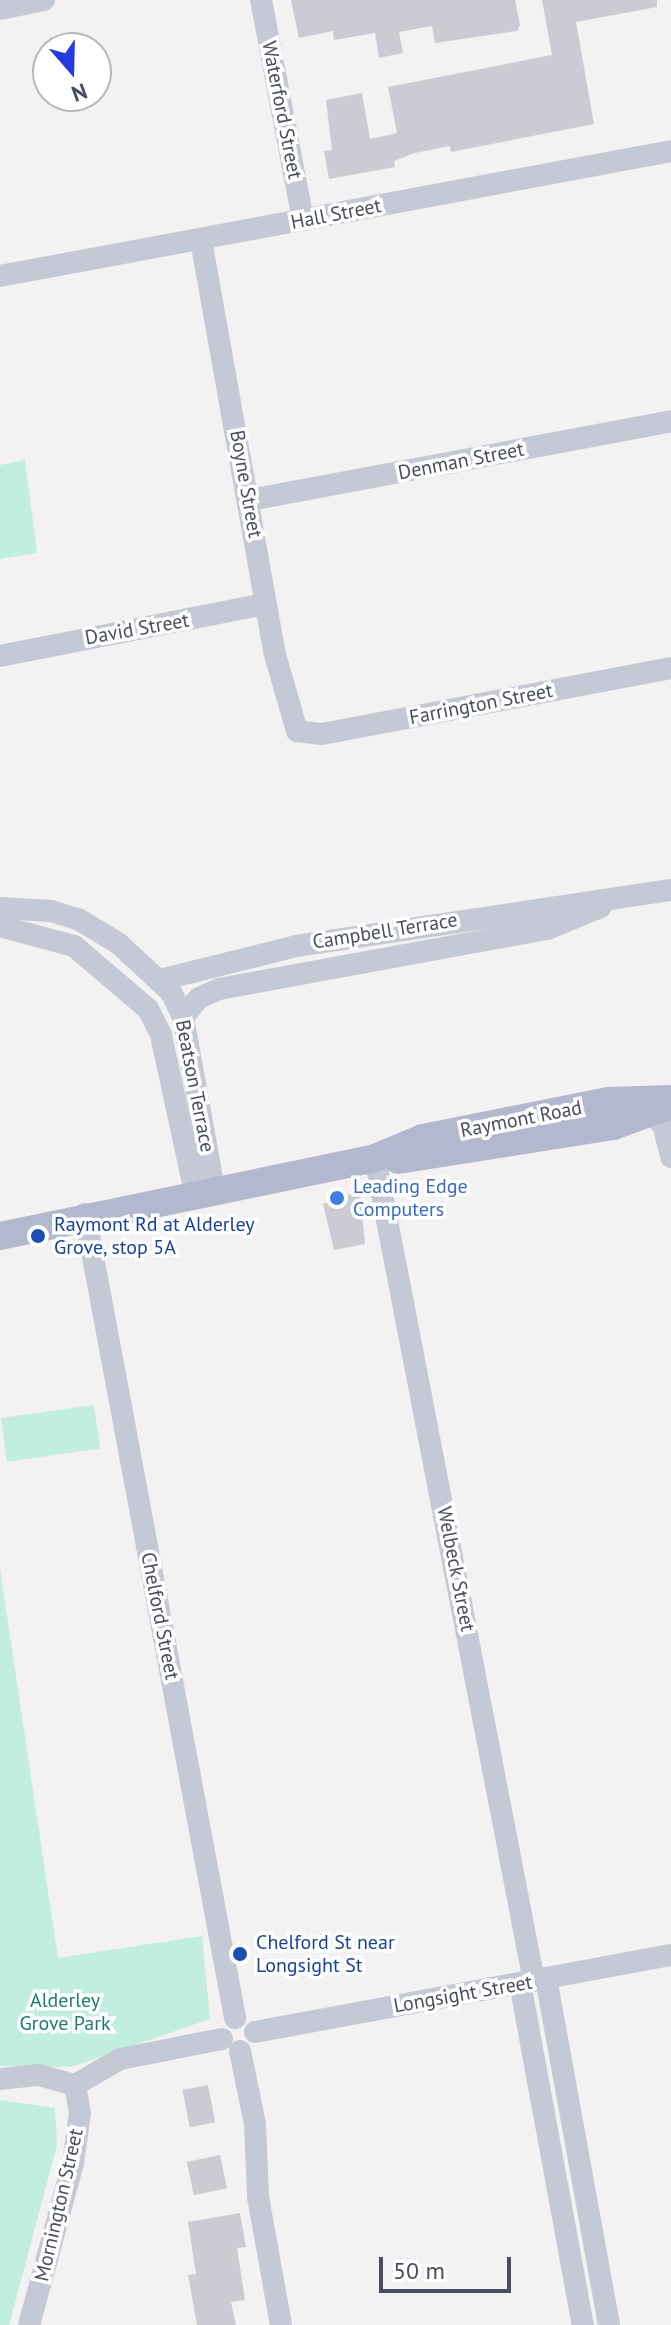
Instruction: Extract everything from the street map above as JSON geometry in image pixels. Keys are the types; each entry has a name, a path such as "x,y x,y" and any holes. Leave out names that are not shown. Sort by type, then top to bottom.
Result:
{"main road":[{"name":"Raymont Road","path":"0,1236 85,1214 375,1158 420,1158 613,1126 665,1106"},
{"name":"Raymont Road","path":"0,1217 85,1214"}],"street":[{"path":"0,9 44,0"},
{"name":"Waterford Street","path":"261,0 303,220"},
{"name":"Hall Street","path":"0,276 671,151"},
{"name":"Boyne Street","path":"201,240 250,500 266,604 294,727"},
{"name":"Denman Street","path":"250,500 671,421"},
{"name":"David Street","path":"2,653 266,604"},
{"name":"Farrington Street","path":"294,727 307,734 322,734 671,668"},
{"name":"Campbell Terrace","path":"160,980 212,965 465,918 613,901 671,890"},
{"name":"Campbell Terrace","path":"183,1017 202,996 222,988 547,929 613,901"},
{"name":"Beatson Terrace","path":"0,908 51,911 78,919 118,943 160,980 183,1017 183,1086"},
{"name":"Beatson Terrace","path":"0,926 74,946 130,990 159,1028 183,1086 204,1190"},
{"path":"212,965 222,988"},
{"path":"665,1106 671,1157"},
{"name":"Welbeck Street","path":"375,1158 533,1981 609,2325"},
{"name":"Chelford Street","path":"85,1214 235,2018"},
{"name":"Longsight Street","path":"255,2032 671,1955"},
{"name":"Welbeck Street","path":"533,1981 583,2325"},
{"path":"0,2079 39,2075 75,2085 120,2059 231,2045 250,2047 255,2032 250,2023 235,2018 226,2023 231,2045 255,2124 258,2197 281,2325"},
{"name":"Mornington Street","path":"29,2325 73,2163 80,2113 75,2085"}],"green space":[{"path":"25,460 37,553 0,559 0,465"},
{"path":"94,1405 100,1449 7,1462 1,1418"},
{"name":"Alderley Grove Park","path":"0,1569 58,1958 202,1936 210,2019 71,2067 0,2066"},
{"path":"0,2100 55,2108 57,2145 9,2325 0,2325"}],"building":[{"path":"291,0 515,0 520,25 517,31 435,43 432,26 399,32 403,53 379,58 375,33 334,40 333,31 299,38"},
{"path":"542,0 657,0 657,7 576,22 594,124 451,152 450,146 415,153 394,161 395,167 329,179 324,151 332,150 326,100 362,93 370,139 397,133 388,87 552,55"},
{"path":"360,1191 365,1244 334,1250 323,1204"},
{"path":"208,2085 215,2122 190,2127 182,2090"},
{"path":"220,2155 227,2188 194,2195 187,2162"},
{"path":"240,2213 246,2247 237,2248 245,2300 231,2302 236,2325 197,2325 188,2275 196,2274 188,2222"}],"place":[{"name":"Leading Edge Computers","path":"337,1198"},
{"name":"Raymont Rd at Alderley Grove, stop 5A","path":"38,1236"},
{"name":"Chelford St near Longsight St","path":"240,1954"}]}
